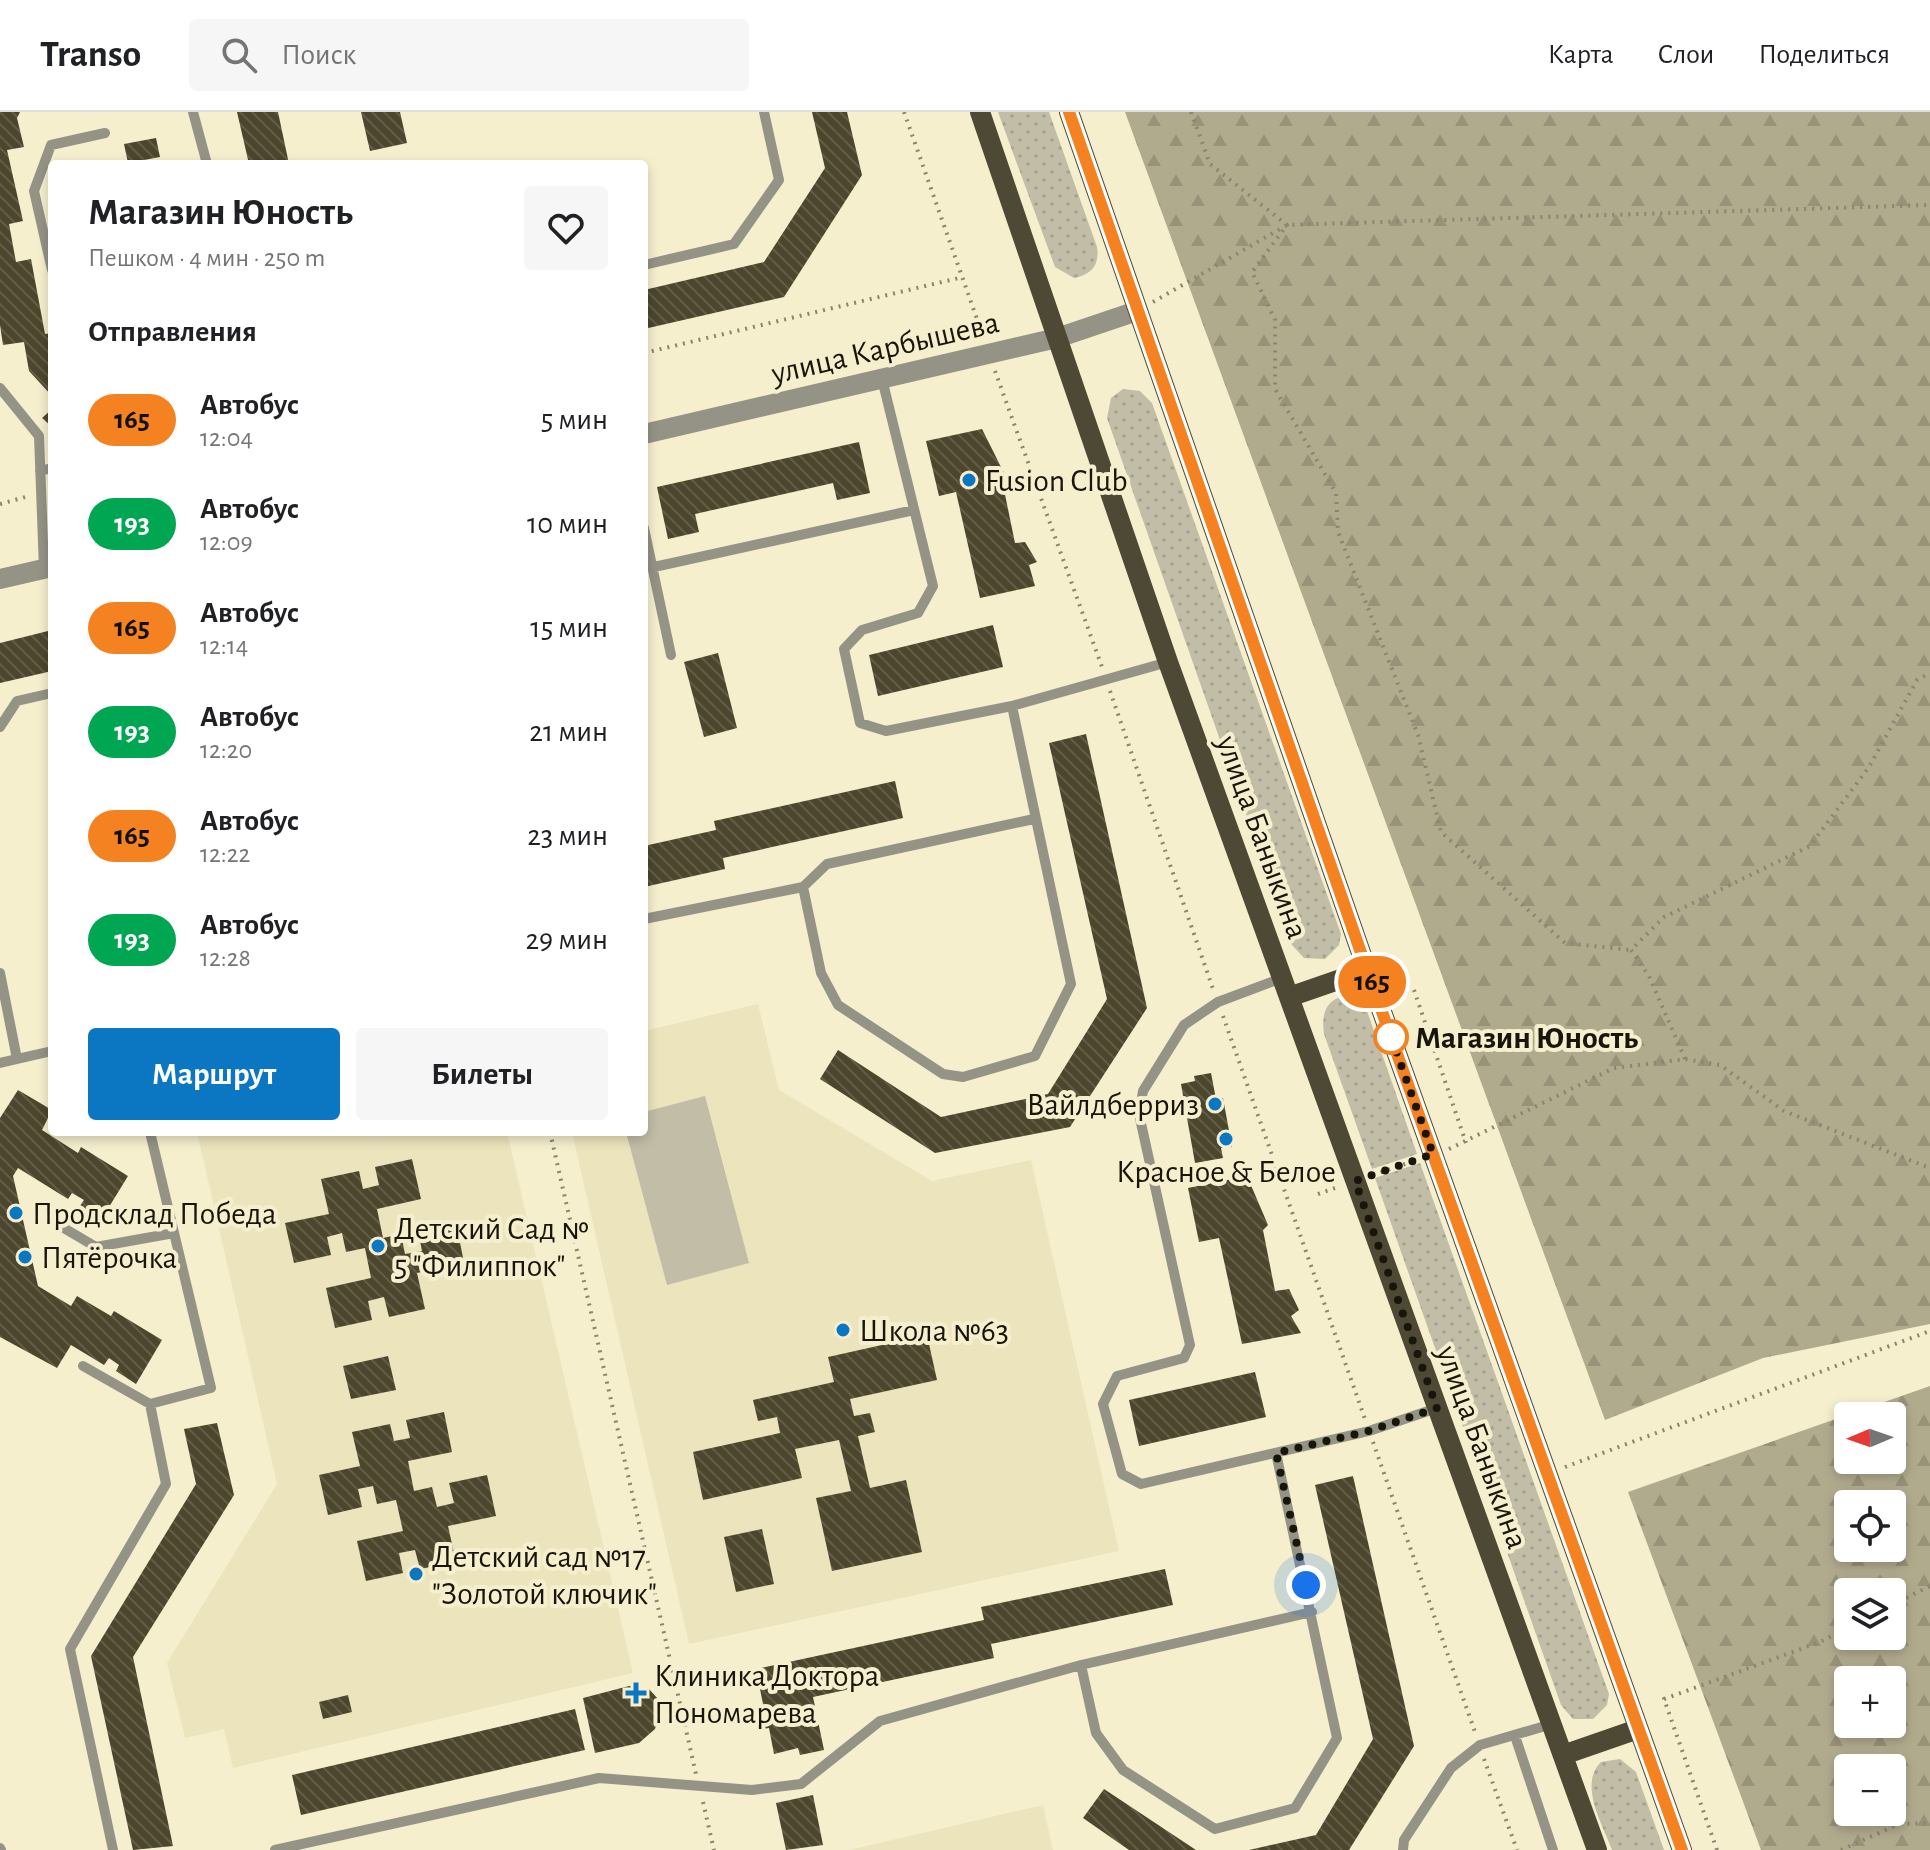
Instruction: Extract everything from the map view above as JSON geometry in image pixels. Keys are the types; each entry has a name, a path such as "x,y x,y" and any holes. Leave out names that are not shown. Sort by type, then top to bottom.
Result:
{"main road":[{"name":"улица Баныкина","path":"980,112 1168,662 1597,1850"},
{"name":"улица Баныкина","path":"1069,112 1367,970 1682,1850"},
{"path":"1286,988 1367,970"},
{"path":"1563,1755 1638,1729"}],"street":[{"name":"улица Карбышева","path":"648,433 1057,338 1137,311"},
{"path":"0,579 48,568"}],"lane":[{"path":"193,112 206,160"},
{"path":"648,264 734,244 779,180 764,112"},
{"path":"48,252 34,191 51,145 105,133"},
{"path":"882,379 933,586 918,613 862,630 844,649 860,723 886,731 1012,706 1168,662"},
{"path":"0,388 39,436 48,568"},
{"path":"40,471 48,469"},
{"path":"654,567 914,510"},
{"path":"648,544 671,655"},
{"path":"0,727 17,701 48,694"},
{"path":"803,887 821,973 838,1005 943,1074 963,1077 1035,1056 1071,984 1012,706"},
{"path":"648,918 803,887 827,864 1034,819"},
{"path":"0,973 17,1059"},
{"path":"1286,988 1218,1002 1184,1025 1143,1091 1139,1114 1190,1345 1184,1358 1117,1376 1103,1404 1122,1474 1141,1484 1369,1431 1437,1408"},
{"path":"0,1063 48,1052"},
{"path":"83,1366 150,1404 211,1388 151,1136"},
{"path":"57,1224 96,1247 174,1233"},
{"path":"113,1850 70,1649 166,1484 150,1404"},
{"path":"1081,1665 1096,1733 1123,1770 1215,1829 1295,1808 1337,1738 1276,1453"},
{"path":"275,1850 316,1845 599,1778 752,1790 801,1784 880,1721 1081,1665 1312,1612"},
{"path":"1403,1850 1404,1840 1451,1768 1480,1745 1552,1724"},
{"path":"1515,1736 1553,1850"}],"path":[{"path":"904,112 1517,1850"},
{"path":"1191,112 1210,164 1287,225"},
{"path":"1137,311 1287,225 1930,205"},
{"path":"1287,225 1252,272 1275,320 1275,389 1336,493 1338,532 1418,735 1441,832 1565,943 1631,950 1649,976 1685,1059"},
{"path":"648,352 963,277"},
{"path":"1631,950 1664,917 1810,846 1869,767 1917,680 1930,673"},
{"path":"1414,990 1466,1143"},
{"path":"1318,1194 1466,1143 1614,1068 1685,1059 1720,1065 1784,1111 1930,1168"},
{"path":"551,1136 714,1850"},
{"path":"1547,1474 1930,1331"},
{"path":"1906,1598 1930,1586"},
{"path":"1717,1850 1664,1699 1834,1635"},
{"path":"1841,1850 1899,1824 1930,1823"}],"shaded area":[{"path":"998,112 1049,112 1097,247 1096,264 1085,274 1074,278 1055,267"},
{"path":"1123,389 1140,391 1152,403 1341,934 1339,945 1325,959 1304,958 1292,945 1107,418 1111,398"},
{"path":"1338,998 1358,1000 1367,1011 1417,1154 1372,1169 1324,1034 1325,1013 1329,1004"},
{"name":"Школа №63","path":"758,1004 779,1090 932,1181 1031,1160 1119,1551 689,1644 573,1136 648,1136 648,1030"},
{"path":"705,1096 749,1263 667,1285 627,1136 648,1136 648,1111"},
{"name":"Детский сад №17 \"Золотой ключик\"","path":"198,1136 508,1136 633,1673 233,1768 224,1729 185,1738 167,1663 277,1484"},
{"path":"1420,1163 1609,1694 1607,1705 1593,1719 1573,1719 1561,1705 1375,1178"},
{"path":"1620,1759 1636,1772 1664,1850 1612,1850 1594,1805 1592,1782 1594,1771 1601,1762"},
{"path":"1043,1805 1053,1850 849,1850"}],"green space":[{"path":"1125,112 1930,112 1930,1324 1763,1358 1605,1420"},
{"path":"1930,1386 1930,1850 1761,1850 1628,1492 1834,1420 1834,1474 1906,1474 1906,1402 1884,1402"}],"building":[{"path":"0,112 20,112 17,118 24,147 7,150 23,221 9,224 16,262 31,259 45,334 48,334 48,392 29,371 24,342 3,345 0,325"},
{"path":"237,112 278,112 288,160 248,160"},
{"path":"361,112 400,112 407,143 370,151"},
{"path":"812,112 847,112 862,175 784,297 648,328 648,289 764,262 825,168"},
{"path":"156,138 160,157 127,160 124,144"},
{"path":"982,429 1005,475 1002,480 1015,543 1025,542 1037,562 1029,565 1035,586 980,598 956,492 939,496 926,441"},
{"path":"859,442 870,493 837,500 833,483 695,514 699,532 668,539 657,487"},
{"path":"993,625 1003,667 878,696 869,655"},
{"path":"48,631 48,672 0,683 0,643"},
{"path":"718,653 737,728 704,737 684,662"},
{"path":"1086,734 1147,1008 1070,1127 935,1153 820,1079 838,1050 941,1117 1048,1094 1107,999 1049,743"},
{"path":"895,781 903,818 723,858 725,869 648,886 648,845 716,830 714,821"},
{"path":"1211,1073 1216,1099 1223,1098 1232,1147 1221,1148 1223,1158 1195,1163 1181,1084 1195,1081 1194,1076"},
{"path":"18,1090 48,1108 48,1118 42,1130 48,1136 78,1153 81,1147 128,1176 101,1220 80,1206 84,1200 72,1193 68,1199 18,1168 13,1176 38,1286 71,1306 77,1296 111,1316 114,1311 162,1340 136,1384 116,1371 119,1365 109,1358 104,1365 71,1345 57,1368 0,1337 0,1118"},
{"path":"412,1159 421,1199 377,1209 383,1238 401,1234 405,1254 422,1251 418,1230 456,1222 464,1263 417,1273 425,1309 389,1317 384,1297 368,1301 372,1320 335,1328 326,1288 371,1278 365,1248 346,1252 342,1233 327,1237 331,1255 294,1263 285,1223 329,1214 321,1179 359,1171 363,1189 379,1185 375,1167"},
{"path":"1247,1176 1268,1225 1263,1230 1275,1291 1289,1289 1299,1310 1291,1316 1301,1333 1242,1344 1219,1238 1199,1242 1188,1188"},
{"path":"927,1335 937,1380 850,1399 854,1416 870,1413 875,1432 858,1436 870,1488 906,1480 922,1552 832,1571 816,1498 851,1491 839,1440 795,1449 802,1478 703,1500 693,1452 780,1433 777,1417 758,1421 753,1400 834,1382 828,1357"},
{"path":"388,1356 396,1390 351,1399 343,1366"},
{"path":"1255,1372 1266,1417 1139,1446 1129,1400"},
{"path":"444,1412 452,1452 408,1461 414,1491 432,1487 437,1507 454,1503 449,1483 487,1475 496,1516 448,1526 456,1562 420,1569 415,1550 399,1553 403,1573 366,1581 357,1541 403,1531 396,1500 377,1504 373,1486 358,1489 362,1507 328,1515 319,1475 360,1466 352,1432 390,1424 394,1441 410,1438 406,1420"},
{"path":"217,1423 234,1495 133,1657 173,1846 133,1850 91,1656 196,1484 184,1429"},
{"path":"1353,1476 1414,1746 1349,1850 1249,1850 1316,1835 1373,1739 1315,1485"},
{"path":"762,1529 774,1584 736,1592 724,1537"},
{"path":"1165,1569 1173,1605 991,1644 994,1658 813,1697 824,1750 800,1755 798,1748 774,1754 769,1728 756,1730 752,1711 764,1709 756,1669 984,1620 981,1607"},
{"path":"629,1686 649,1689 658,1699 661,1712 655,1729 639,1743 595,1753 583,1698"},
{"path":"348,1695 352,1712 323,1719 319,1702"},
{"path":"575,1709 585,1750 301,1815 292,1775"},
{"path":"1104,1789 1196,1850 1129,1850 1083,1818"},
{"path":"813,1795 823,1845 786,1850 776,1803"}],"bus line":[{"name":"165","path":"1069,112 1367,970 1682,1850"}],"place":[{"name":"Fusion Club","path":"969,480"},
{"name":"Магазин Юность","path":"1391,1037"},
{"name":"Вайлдберриз","path":"1215,1104"},
{"name":"Красное & Белое","path":"1226,1139"},
{"name":"Продсклад Победа","path":"16,1213"},
{"name":"Детский Сад № 5 \"Филиппок\"","path":"378,1246"},
{"name":"Пятёрочка","path":"25,1257"},
{"name":"Школа №63","path":"843,1330"},
{"name":"Детский сад №17 \"Золотой ключик\"","path":"416,1574"},
{"name":"Клиника Доктора Пономарева","path":"636,1693"}],"route":[{"path":"1306,1585 1276,1453 1369,1431 1437,1408 1355,1181 1433,1154 1391,1037"}]}
